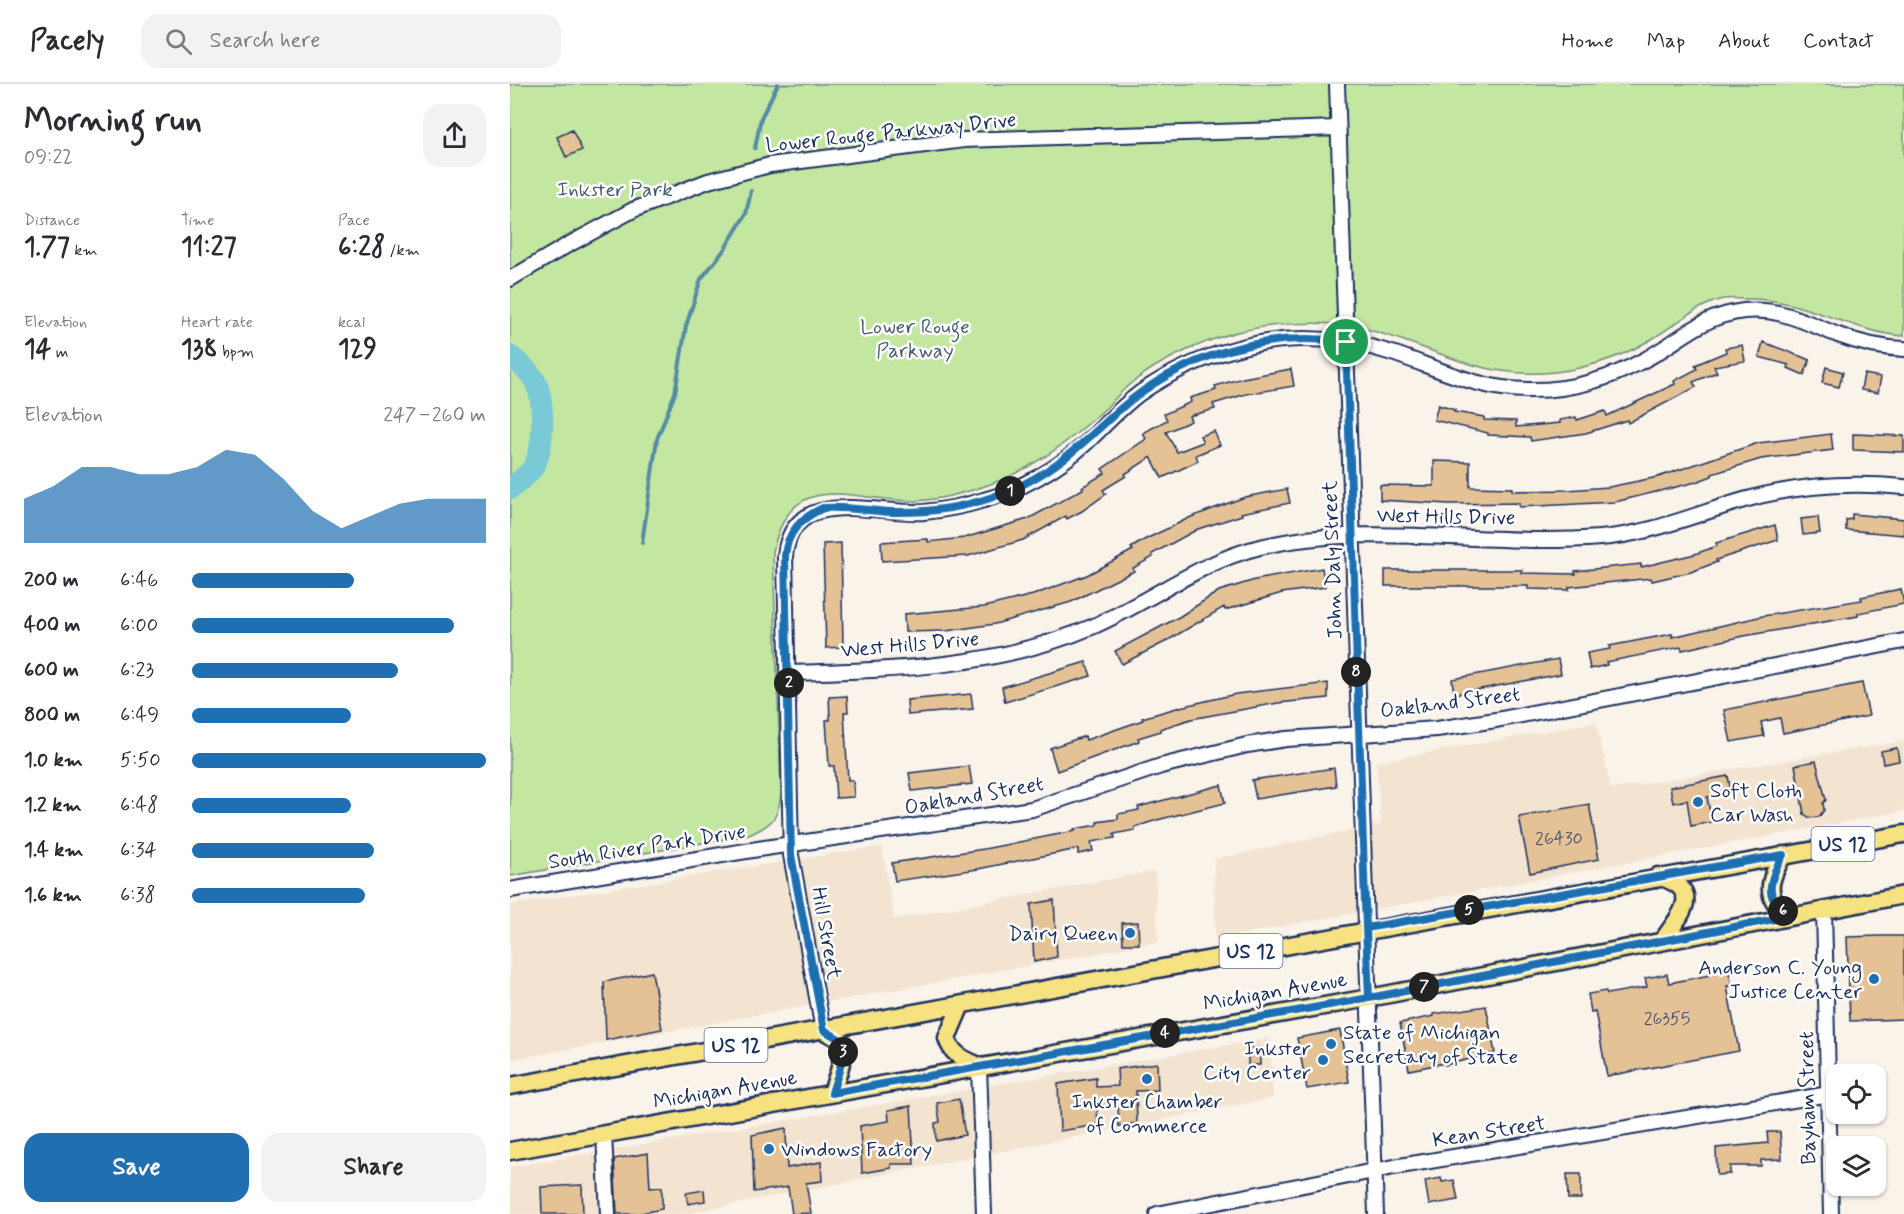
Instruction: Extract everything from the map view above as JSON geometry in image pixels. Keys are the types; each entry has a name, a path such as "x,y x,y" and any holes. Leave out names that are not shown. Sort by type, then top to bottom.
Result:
{"main road":[{"name":"Michigan Avenue","path":"510,1086 961,1005 1366,928 1904,834"},
{"path":"1783,855 1772,873 1771,892 1780,909 1790,916"},
{"path":"1658,876 1671,880 1680,888 1686,901 1685,911 1663,940"},
{"name":"Michigan Avenue","path":"510,1151 1369,998 1904,895"},
{"path":"961,1005 947,1038 958,1057 979,1066"},
{"path":"824,1030 839,1039 843,1053 843,1061 832,1093"}],"street":[{"name":"John Daly Street","path":"1337,84 1376,1214"},
{"name":"Lower Rouge Parkway Drive","path":"510,279 633,210 708,181 770,165 964,140 1338,128"},
{"path":"789,673 786,549 795,528 810,514 834,507 924,512 987,500 1023,485 1054,467 1085,444 1139,394 1194,363 1237,348 1275,341 1313,339 1346,342 1392,353 1474,383 1527,390 1566,388 1608,377 1647,359 1703,322 1745,310 1786,313 1854,340 1904,349"},
{"name":"West Hills Drive","path":"789,673 928,668 1009,654 1093,626 1197,570 1234,554 1280,543 1352,537 1597,538 1656,529 1780,492 1831,485 1904,486"},
{"name":"Oakland Street","path":"792,845 1032,809 1161,766 1218,751 1286,739 1437,729 1496,720 1904,641"},
{"name":"Hill Street","path":"789,673 791,855 824,1030"},
{"name":"South River Park Drive","path":"510,890 792,845"},
{"name":"Bayham Street","path":"1824,909 1828,1064"},
{"path":"979,1066 984,1214"},
{"name":"Kean Street","path":"1157,1214 1375,1172 1826,1095"},
{"name":"Bayham Street","path":"1830,1124 1831,1214"},
{"path":"604,1134 608,1214"}],"shaded area":[{"path":"1596,722 1611,789 1904,741 1904,811 1215,939 1214,859 1381,824 1376,762"},
{"path":"882,846 894,919 1155,871 1158,942 510,1060 510,905"},
{"path":"1270,1038 1273,1098 684,1214 510,1214 510,1167"}],"green space":[{"name":"Lower Rouge Parkway","path":"510,84 1904,84 1904,336 1864,328 1807,309 1769,300 1723,299 1703,306 1652,339 1618,356 1580,368 1541,373 1484,368 1365,329 1331,324 1275,325 1211,340 1154,367 1127,387 1062,445 1013,475 976,489 931,500 892,500 828,494 809,498 794,507 781,525 773,552 781,793 776,815 763,828 749,835 510,876"}],"building":[{"path":"572,130 582,150 566,157 557,137"},
{"path":"1763,342 1810,360 1804,375 1788,368 1789,365 1759,357"},
{"path":"1742,345 1745,361 1714,366 1717,372 1693,382 1696,387 1628,423 1627,420 1586,433 1531,441 1530,437 1488,435 1488,433 1434,420 1438,405 1455,410 1454,412 1484,417 1484,420 1516,421 1516,427 1560,423 1560,420 1576,417 1577,420 1605,411 1607,416 1675,384 1674,381 1697,369 1695,365 1726,352 1725,348"},
{"path":"1826,367 1843,372 1839,387 1822,383"},
{"path":"1291,369 1294,386 1246,394 1213,404 1215,409 1189,416 1191,421 1166,432 1177,452 1203,442 1200,436 1214,431 1220,445 1196,455 1198,461 1162,478 1151,457 1103,490 1106,494 1082,511 1067,519 1066,516 1023,540 968,556 882,561 881,542 928,539 928,542 964,538 1028,519 1083,489 1082,487 1105,473 1102,469 1146,439 1143,433 1167,420 1164,414 1191,402 1190,398 1216,390 1215,386"},
{"path":"1864,374 1881,377 1878,393 1861,390"},
{"path":"1831,434 1833,450 1761,459 1712,474 1696,482 1615,502 1519,507 1519,503 1449,504 1380,500 1380,485 1434,486 1434,461 1470,462 1470,487 1512,488 1512,491 1568,490 1609,487 1658,477 1758,443"},
{"path":"1853,434 1904,436 1904,452 1853,450"},
{"path":"1287,489 1290,503 1241,513 1242,515 1198,529 1152,554 1153,557 1133,568 1134,571 1071,602 995,624 946,631 905,632 904,614 984,607 1033,595 1087,575 1133,550 1131,548 1144,540 1191,517 1245,497"},
{"path":"1852,514 1904,519 1904,535 1846,530 1846,520 1852,519"},
{"path":"1818,517 1820,533 1803,535 1801,519"},
{"path":"1775,525 1778,540 1716,560 1717,562 1691,572 1652,581 1651,578 1569,587 1569,590 1528,589 1528,586 1385,586 1385,570 1522,570 1521,573 1576,574 1575,571 1641,564 1641,567 1695,554 1717,546 1716,543"},
{"path":"841,543 843,647 826,648 823,544"},
{"path":"1322,568 1325,587 1282,593 1225,610 1224,607 1122,664 1115,651 1179,617 1219,591 1255,580"},
{"path":"1901,589 1904,604 1858,613 1858,616 1744,636 1682,650 1681,647 1606,662 1607,665 1590,669 1587,653 1610,649 1609,646 1672,634 1672,637 1763,616 1862,600 1861,597"},
{"path":"1558,659 1561,674 1454,694 1452,679"},
{"path":"1086,662 1091,676 1005,702 1002,687"},
{"path":"1328,683 1328,698 1278,703 1191,719 1160,729 1161,731 1138,738 1139,741 1057,771 1050,748 1085,736 1086,740 1143,720 1142,718 1180,707 1236,694"},
{"path":"1862,683 1869,716 1783,733 1780,718 1761,722 1764,736 1731,742 1724,710"},
{"path":"971,694 973,709 908,715 907,700"},
{"path":"847,696 848,712 844,712 848,780 853,780 854,797 836,798 834,766 829,766 826,720 830,720 829,697"},
{"path":"1897,748 1899,761 1883,764 1881,751"},
{"path":"1816,761 1826,800 1823,803 1824,810 1819,817 1810,818 1804,814 1795,765"},
{"path":"969,766 972,784 912,791 909,773"},
{"path":"1334,768 1336,786 1256,799 1252,780"},
{"name":"Soft Cloth Car Wash","path":"1728,776 1731,792 1707,797 1712,822 1691,826 1687,800 1673,803 1670,787"},
{"path":"1221,785 1225,803 1135,827 1135,830 1114,834 1115,838 1091,842 1093,851 1078,854 1078,849 978,869 895,881 892,863 984,849 1075,831 1074,829 1097,825 1097,822 1118,819 1118,814 1139,810 1138,807"},
{"path":"1589,804 1599,859 1530,873 1519,817"},
{"path":"1054,900 1057,957 1034,962 1031,904"},
{"name":"Dairy Queen","path":"1138,922 1139,944 1123,944 1122,923"},
{"name":"Anderson C. Young Justice Center","path":"1904,936 1904,1019 1850,1021 1847,937"},
{"path":"1728,968 1732,986 1727,986 1739,1051 1607,1076 1595,1011 1591,1012 1588,994 1606,991 1607,994 1647,987 1645,978 1667,974 1669,983 1710,975 1709,972"},
{"path":"652,972 662,1029 606,1040 604,982"},
{"path":"1486,1006 1495,1053 1445,1065 1445,1063 1409,1070 1400,1023 1434,1016 1433,1014"},
{"name":"Inkster City Center","path":"1340,1030 1349,1082 1307,1089 1297,1038"},
{"path":"1248,1048 1260,1048 1260,1065 1248,1065"},
{"path":"1157,1063 1158,1090 1136,1091 1137,1123 1119,1126 1118,1105 1097,1106 1098,1125 1060,1131 1058,1084 1096,1078 1096,1087 1118,1086 1117,1069"},
{"path":"959,1099 965,1135 936,1141 935,1123 940,1122 937,1103"},
{"path":"911,1106 914,1164 891,1164 891,1168 862,1173 860,1126 889,1121 888,1110"},
{"name":"Windows Factory","path":"786,1128 787,1168 821,1162 822,1181 806,1183 811,1213 792,1214 788,1187 754,1192 752,1135"},
{"path":"1767,1132 1780,1132 1782,1159 1761,1160 1761,1166 1730,1166 1730,1174 1717,1175 1716,1148 1768,1143"},
{"path":"648,1153 650,1188 662,1187 662,1209 636,1214 617,1214 614,1159"},
{"path":"1567,1174 1581,1174 1581,1199 1568,1199"},
{"path":"1441,1178 1442,1182 1454,1180 1458,1200 1429,1205 1425,1181"},
{"path":"582,1185 583,1214 542,1214 541,1187"},
{"path":"704,1190 705,1201 688,1204 686,1193"}],"waterway":[{"path":"755,148 761,118 778,84"},
{"path":"642,543 657,439 675,393 686,326 701,279 724,250 746,214 751,191"},
{"path":"510,356 534,379 539,391 542,413 540,448 534,466 510,489"}],"place":[{"name":"Soft Cloth Car Wash","path":"1698,802"},
{"name":"Dairy Queen","path":"1130,933"},
{"name":"Anderson C. Young Justice Center","path":"1874,979"},
{"name":"State of Michigan Secretary of State","path":"1331,1044"},
{"name":"Inkster City Center","path":"1323,1060"},
{"name":"Inkster Chamber of Commerce","path":"1147,1079"},
{"name":"Windows Factory","path":"769,1149"}],"route":[{"path":"1346,342 1313,339 1275,341 1237,348 1194,363 1165,377 1139,394 1119,410 1085,444 1054,467 1023,485 987,500 924,512 823,508 801,520 795,528 789,538 785,556 791,855 824,1030 839,1039 843,1053 843,1061 832,1093 1369,998 1366,928 1783,855 1772,873 1771,892 1780,909 1790,916 1369,998 1366,928 1359,749 1352,551 1346,342"}],"park label":[{"name":"Inkster Park","path":"615,189"}]}
